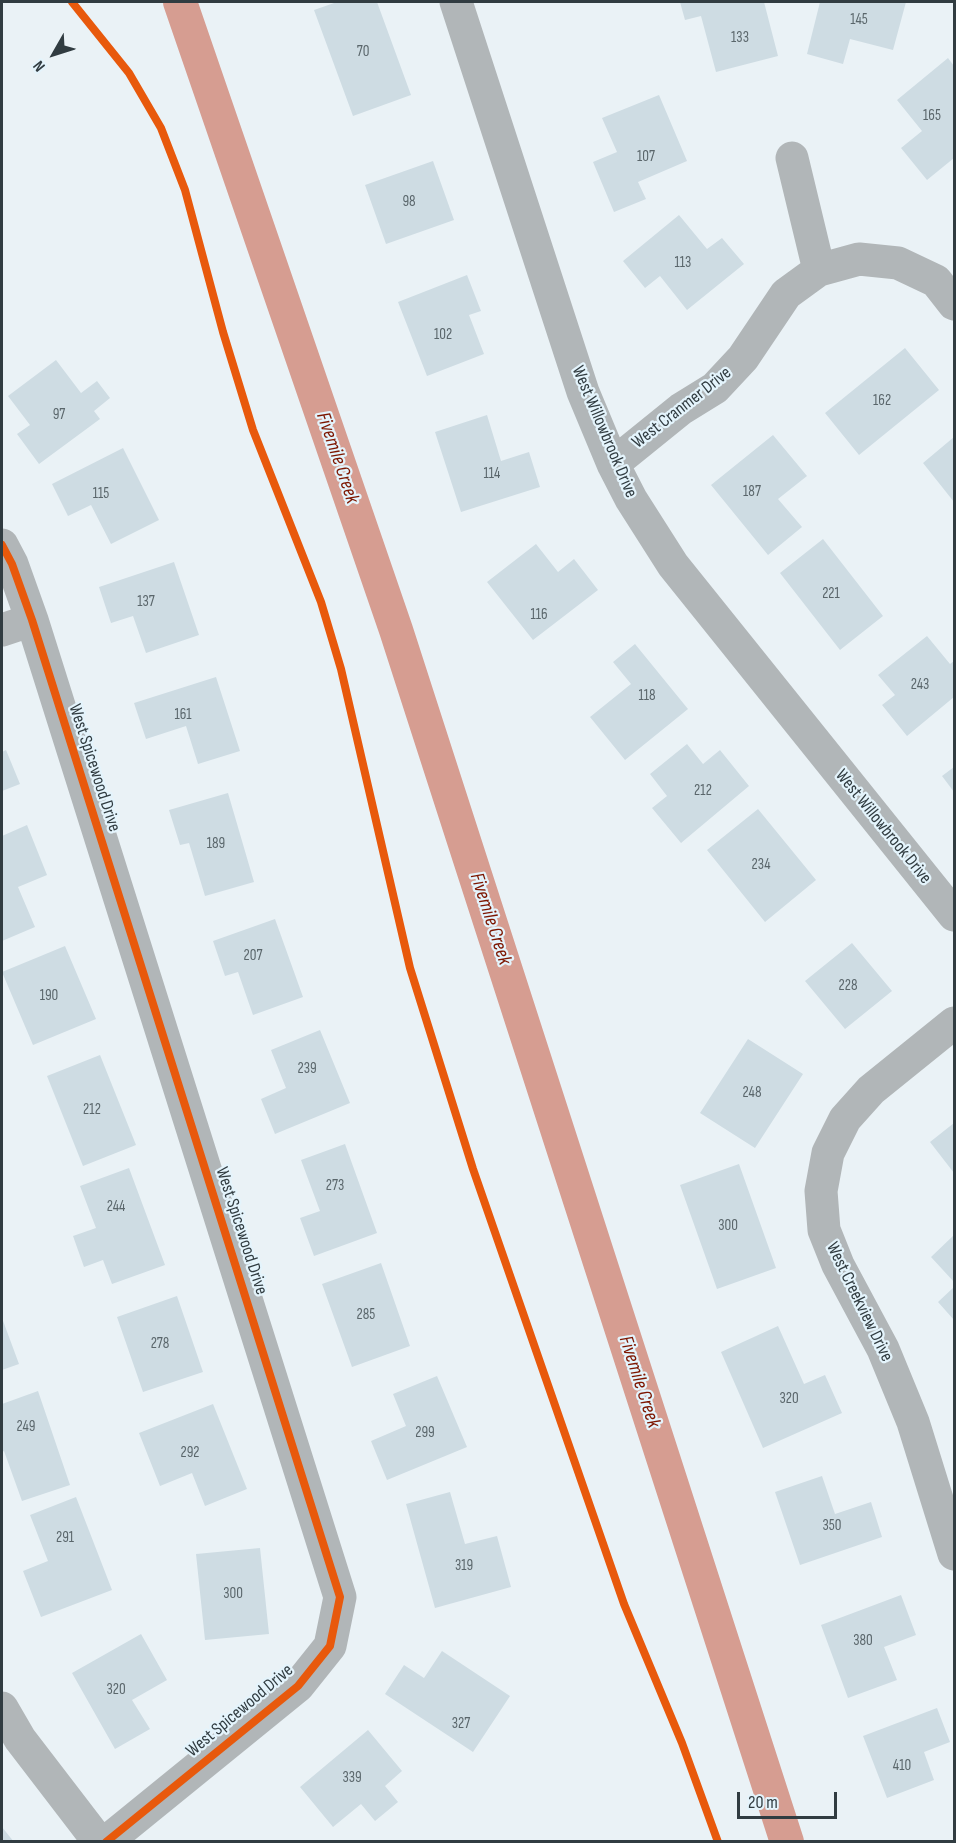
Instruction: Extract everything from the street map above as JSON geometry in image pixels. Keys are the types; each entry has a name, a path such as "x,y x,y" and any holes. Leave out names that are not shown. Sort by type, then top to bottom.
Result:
{"street":[{"name":"West Willowbrook Drive","path":"456,2 583,392 613,464 631,500 673,566 954,915"},
{"path":"792,158 819,270"},
{"name":"West Cranmer Drive","path":"613,464 681,409 715,388 743,358 786,294 819,270 859,259 898,263 936,281 954,304"},
{"name":"West Spicewood Drive","path":"2,544 12,564 32,620 340,1597 330,1646 298,1686 106,1842"},
{"path":"2,630 32,620"},
{"name":"West Creekview Drive","path":"954,1023 871,1090 845,1119 828,1153 821,1191 824,1230 838,1265 883,1349 913,1422 954,1554"},
{"path":"2,1708 20,1740 99,1842"}],"building":[{"path":"337,2 377,2 411,95 353,116 314,10"},
{"path":"680,2 764,2 778,56 716,72 701,16 685,20"},
{"path":"820,2 906,2 893,50 850,39 843,64 807,54"},
{"path":"948,58 954,66 954,158 927,180 901,148 922,131 897,100"},
{"path":"659,95 687,161 638,182 646,199 614,212 593,162 617,152 602,118"},
{"path":"433,161 454,220 386,244 365,185"},
{"path":"679,215 707,249 722,238 744,264 687,310 660,276 645,288 623,261"},
{"path":"467,275 481,311 469,315 484,354 427,376 398,302"},
{"path":"905,348 939,390 859,455 825,413"},
{"path":"56,360 81,393 97,381 110,398 94,411 100,419 39,464 17,434 30,425 8,396"},
{"path":"487,415 501,461 529,452 540,487 461,512 435,432"},
{"path":"773,435 807,476 778,499 802,527 768,555 711,485"},
{"path":"954,437 954,502 923,463"},
{"path":"123,448 159,520 111,544 91,505 68,516 52,484"},
{"path":"823,539 883,616 840,650 780,573"},
{"path":"536,544 558,572 574,559 598,590 533,640 487,582"},
{"path":"174,562 199,635 146,653 133,616 111,623 99,587"},
{"path":"927,636 950,664 954,661 954,697 907,736 882,705 895,695 878,675"},
{"path":"635,644 688,709 625,760 590,717 631,684 613,662"},
{"path":"216,677 240,751 198,764 186,726 146,739 134,703"},
{"path":"687,744 703,764 720,750 749,786 681,843 652,808 667,796 650,774"},
{"path":"6,750 20,784 2,791 2,752"},
{"path":"954,767 954,792 942,776"},
{"path":"228,793 254,882 205,896 189,843 180,845 169,810"},
{"path":"758,809 816,880 765,922 707,850"},
{"path":"27,825 47,875 18,887 35,927 2,941 2,836"},
{"path":"275,919 303,997 253,1015 238,972 225,976 213,941"},
{"path":"852,943 892,991 845,1029 805,981"},
{"path":"65,946 96,1019 33,1045 2,972"},
{"path":"320,1030 350,1103 275,1134 261,1099 286,1088 271,1050"},
{"path":"748,1039 803,1074 755,1148 700,1113"},
{"path":"100,1055 136,1145 83,1166 47,1076"},
{"path":"954,1123 954,1173 930,1142"},
{"path":"345,1144 377,1233 314,1256 300,1218 320,1211 301,1160"},
{"path":"739,1164 776,1268 717,1289 680,1185"},
{"path":"129,1168 165,1265 112,1284 103,1260 84,1267 73,1236 96,1228 80,1186"},
{"path":"954,1235 954,1282 931,1257"},
{"path":"381,1263 410,1346 352,1367 322,1284"},
{"path":"954,1287 954,1320 938,1302"},
{"path":"177,1296 203,1372 143,1392 117,1317"},
{"path":"2,1318 19,1364 2,1370"},
{"path":"778,1326 804,1384 825,1375 842,1413 763,1448 721,1352"},
{"path":"437,1376 467,1447 387,1480 371,1441 406,1426 393,1394"},
{"path":"38,1391 70,1485 22,1501 4,1451 2,1452 2,1404"},
{"path":"213,1404 247,1489 205,1506 192,1473 160,1486 139,1433"},
{"path":"822,1476 835,1514 871,1502 882,1537 800,1565 775,1492"},
{"path":"450,1492 465,1544 497,1536 511,1587 435,1608 406,1504"},
{"path":"76,1497 112,1590 41,1617 23,1571 48,1561 30,1515"},
{"path":"260,1548 269,1634 205,1640 196,1554"},
{"path":"901,1595 916,1635 884,1647 897,1680 848,1698 821,1625"},
{"path":"141,1634 167,1680 132,1700 150,1729 115,1749 72,1673"},
{"path":"442,1651 510,1696 473,1752 385,1694 404,1665 424,1678"},
{"path":"937,1708 950,1742 924,1752 934,1780 887,1798 863,1736"},
{"path":"368,1730 402,1771 385,1786 398,1802 375,1821 361,1804 333,1827 300,1787"},
{"path":"2,1827 14,1842 2,1842"}],"waterway":[{"name":"Fivemile Creek","path":"180,2 396,630 787,1842"}],"cycle path":[{"path":"72,2 129,73 161,128 185,190 223,332 253,430 321,602 341,669 410,968 473,1169 624,1604 682,1743 718,1842"},
{"path":"2,545 12,564 32,620 340,1597 330,1646 298,1686 106,1842"}]}
